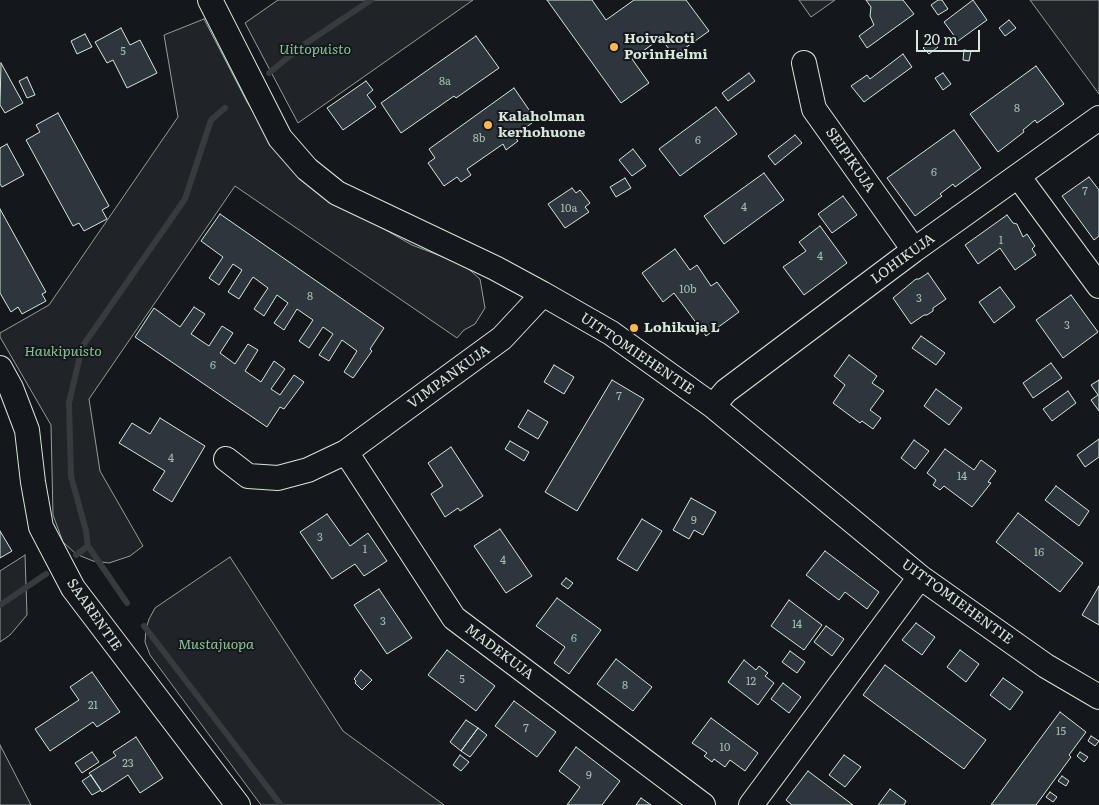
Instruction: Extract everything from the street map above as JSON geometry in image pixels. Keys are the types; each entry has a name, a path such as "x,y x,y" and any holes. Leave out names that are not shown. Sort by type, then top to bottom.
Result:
{"street":[{"name":"UITTOMIEHENTIE","path":"210,0 280,138 307,169 337,193 495,268 611,334 713,406 920,577 1046,666 1099,697"},
{"name":"SEIPIKUJA","path":"804,63 814,109 914,250"},
{"name":"LOHIKUJA","path":"713,406 726,391 914,250 1099,118"},
{"path":"1018,176 1099,286"},
{"name":"VIMPANKUJA","path":"226,460 248,476 278,478 308,470 346,452 502,338 543,294"},
{"name":"SAARENTIE","path":"0,368 11,388 27,430 41,527 72,588 238,805"},
{"name":"MADEKUJA","path":"346,452 454,618 703,805"},
{"path":"751,805 920,577"}],"green space":[{"name":"Uittopuisto","path":"278,0 473,0 298,123 245,23"},
{"path":"799,0 835,0 811,17"},
{"path":"1030,0 1099,0 1099,94"},
{"name":"Haukipuisto","path":"204,19 247,102 282,156 328,197 412,245 464,265 480,279 485,308 475,324 464,330 457,338 235,186 89,399 100,471 143,546 130,556 109,563 93,561 76,554 63,542 53,515 51,425 0,337 0,333 49,305 178,117 164,35"},
{"path":"25,555 27,615 10,635 0,642 0,571"},
{"name":"Mustajuopa","path":"230,557 343,731 444,805 261,805 150,655 145,642 146,629 155,608"},
{"path":"0,745 31,805 0,805"}],"building":[{"name":"Hoivakoti PorinHelmi","path":"547,0 592,0 606,20 634,0 686,0 709,31 674,56 661,38 632,59 649,83 621,103"},
{"path":"866,0 903,0 914,14 867,48 859,36 874,25 870,16 871,7"},
{"path":"938,0 942,0 948,9 938,15 931,5"},
{"path":"973,0 987,20 958,41 944,22"},
{"path":"1009,20 1016,28 1005,36 999,28"},
{"path":"121,28 130,45 140,40 157,73 127,88 113,60 107,63 95,42"},
{"path":"85,34 92,47 77,54 71,41"},
{"path":"476,36 499,68 456,98 454,96 401,133 381,103"},
{"path":"933,40 938,47 929,54 923,48"},
{"path":"964,50 971,51 969,61 963,60"},
{"path":"903,54 912,67 864,102 851,86 867,75 870,79"},
{"path":"1,63 23,103 5,113 0,105"},
{"path":"1036,66 1064,104 1037,123 1035,120 1023,130 1024,132 998,152 970,114"},
{"path":"749,73 755,81 728,101 722,93"},
{"path":"943,73 951,84 943,90 935,78"},
{"path":"27,77 35,95 27,98 19,81"},
{"path":"366,81 373,90 367,95 376,107 343,130 327,108"},
{"path":"514,88 536,120 514,136 518,141 506,150 503,144 467,169 471,175 461,182 457,177 444,186 428,163 435,158 429,149"},
{"path":"716,107 737,134 680,176 659,149"},
{"path":"58,113 109,206 102,210 107,219 84,231 79,223 73,226 26,140 40,132 36,125"},
{"path":"954,130 981,168 955,187 953,184 940,194 942,196 915,216 887,178"},
{"path":"795,135 802,143 775,165 768,156"},
{"path":"7,144 24,175 2,187 0,184 0,148"},
{"path":"633,149 646,166 632,176 619,160"},
{"path":"764,173 784,200 724,244 704,216"},
{"path":"1089,177 1099,190 1099,236 1094,240 1062,196"},
{"path":"625,178 631,188 616,197 610,187"},
{"path":"572,188 576,193 580,190 590,203 585,207 589,212 565,228 548,204"},
{"path":"843,196 857,215 832,233 818,214"},
{"path":"0,209 46,292 42,294 46,301 22,314 18,307 11,312 0,293"},
{"path":"220,214 384,328 370,349 372,351 353,378 344,372 357,351 342,340 329,361 319,355 333,334 323,327 309,348 299,341 313,320 297,309 284,330 274,323 288,303 277,295 264,316 254,309 268,288 253,277 239,299 228,292 242,270 233,264 219,285 209,278 223,257 201,241"},
{"path":"1007,215 1013,223 1017,224 1023,237 1027,234 1035,246 1032,249 1036,255 1015,270 1000,248 978,264 965,245"},
{"path":"820,226 847,263 804,295 783,267 806,251 799,242"},
{"path":"675,249 690,270 697,265 711,286 717,282 739,312 706,336 674,293 663,302 642,273"},
{"path":"928,273 946,299 933,308 933,311 911,324 893,298 916,279"},
{"path":"1000,287 1015,307 994,323 979,302"},
{"path":"1071,295 1098,332 1063,358 1036,320"},
{"path":"194,307 205,314 191,334 209,346 222,326 233,333 220,353 235,364 248,344 258,350 245,371 261,382 274,361 285,369 271,389 280,395 294,375 304,382 284,409 280,407 267,427 135,337 154,308 180,327"},
{"path":"921,336 945,353 936,365 912,348"},
{"path":"849,355 877,376 872,383 884,391 870,410 881,418 873,429 862,421 860,423 833,403 845,385 834,376"},
{"path":"1051,363 1062,378 1033,398 1023,383"},
{"path":"554,365 574,377 564,394 544,382"},
{"path":"612,380 644,399 577,511 545,492"},
{"path":"1099,380 1099,411 1091,400 1098,395 1091,385"},
{"path":"936,389 962,408 949,425 924,406"},
{"path":"1068,391 1076,403 1052,421 1043,409"},
{"path":"528,410 548,422 538,439 518,427"},
{"path":"160,418 205,446 172,502 153,490 165,471 119,443 132,423 150,434"},
{"path":"1099,439 1099,457 1085,467 1077,455"},
{"path":"914,440 929,451 915,469 901,458"},
{"path":"510,441 529,452 524,461 505,449"},
{"path":"451,447 483,496 460,511 458,508 445,517 431,494 443,486 428,463"},
{"path":"945,449 974,470 981,460 996,471 988,482 991,483 972,507 944,486 940,490 933,485 936,480 927,473"},
{"path":"1056,486 1089,511 1079,526 1045,500"},
{"path":"691,498 716,512 703,535 694,530 689,539 673,530"},
{"path":"1018,513 1083,563 1060,592 996,542"},
{"path":"327,514 350,546 368,533 387,561 364,576 355,564 332,579 300,532"},
{"path":"642,519 662,531 637,571 617,559"},
{"path":"500,529 532,576 506,593 474,546"},
{"path":"0,531 12,551 0,558"},
{"path":"825,551 879,592 867,609 845,592 839,600 806,575"},
{"path":"566,578 573,583 568,589 561,584"},
{"path":"1099,586 1099,625 1082,615"},
{"path":"379,589 412,638 387,654 354,605"},
{"path":"557,598 601,630 569,674 554,663 565,647 536,626"},
{"path":"789,600 822,625 804,650 771,626"},
{"path":"916,623 935,637 922,655 902,640"},
{"path":"826,626 844,639 832,656 814,642"},
{"path":"447,650 495,686 476,711 428,675"},
{"path":"960,650 979,664 966,682 947,667"},
{"path":"790,651 805,662 797,673 782,662"},
{"path":"616,659 652,687 633,711 597,684"},
{"path":"744,660 756,670 759,666 768,673 765,676 774,683 758,705 728,682"},
{"path":"885,665 986,740 964,769 863,695"},
{"path":"361,670 372,680 362,690 355,683 354,679"},
{"path":"92,672 120,712 97,727 93,722 50,751 35,729 79,700 70,687"},
{"path":"1003,678 1023,692 1010,710 990,695"},
{"path":"783,683 801,697 789,713 771,699"},
{"path":"514,701 556,732 537,757 495,726"},
{"path":"1060,712 1086,732 1069,755 1071,757 1036,805 991,805"},
{"path":"711,718 758,753 745,771 730,760 725,767 714,759 712,762 704,756 707,753 692,743"},
{"path":"466,720 478,728 461,751 450,742"},
{"path":"478,728 487,735 470,757 461,751"},
{"path":"1091,736 1099,741 1095,746 1088,741"},
{"path":"136,737 163,778 140,793 128,775 102,792 89,773 116,756 113,752"},
{"path":"576,747 620,781 602,805 567,805 580,787 559,771"},
{"path":"92,752 99,762 82,773 75,763"},
{"path":"1080,752 1088,757 1084,762 1077,756"},
{"path":"460,755 469,762 461,771 453,765"},
{"path":"844,755 861,767 845,787 829,775"},
{"path":"808,771 853,805 792,805 786,800"},
{"path":"91,775 101,790 92,795 82,781"},
{"path":"1062,776 1069,781 1066,786 1058,781"},
{"path":"890,789 906,801 904,805 878,805"},
{"path":"1050,792 1057,797 1053,802 1046,797"},
{"path":"641,798 651,805 636,805"}],"waterway":[{"path":"269,73 302,46 371,0"},
{"path":"76,555 88,546 86,531 71,476 69,403 82,347 185,199 211,120 225,108"},
{"path":"88,546 127,603"},
{"path":"0,605 46,574"},
{"name":"Mustajuopa","path":"144,626 281,805"}],"place":[{"name":"Hoivakoti PorinHelmi","path":"614,47"},
{"name":"Kalaholman kerhohuone","path":"488,125"},
{"name":"Lohikuja L","path":"634,328"}]}
